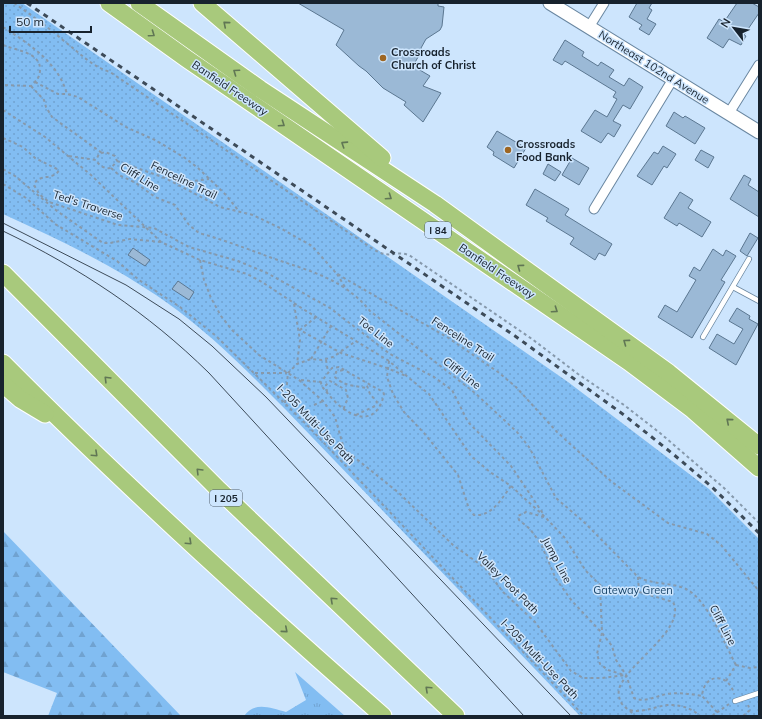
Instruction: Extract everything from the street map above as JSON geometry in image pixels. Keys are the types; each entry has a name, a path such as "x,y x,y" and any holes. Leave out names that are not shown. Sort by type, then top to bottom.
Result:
{"highway":[{"name":"Banfield Freeway","path":"109,3 187,59 629,362 693,410 759,468"},
{"name":"Banfield Freeway","path":"139,3 260,89 435,204 662,368 759,446"},
{"path":"202,3 435,204"},
{"name":"I 205","path":"3,273 219,490 456,716"},
{"path":"3,363 66,427 262,609 383,716"},
{"path":"3,384 20,399 66,427"}],"main road":[{"name":"Northeast 102nd Avenue","path":"550,3 759,132"}],"street":[{"path":"589,27 604,3"},
{"path":"729,114 759,65"},
{"path":"594,209 673,79"}],"lane":[{"path":"703,337 749,259"},
{"path":"733,287 759,301"},
{"path":"735,701 759,693"}],"path":[{"path":"14,3 39,21 97,68 110,72 382,255 392,256 402,253 409,255 532,339 660,433 724,488 759,523"},
{"path":"3,27 41,54 56,69 64,84 67,94"},
{"path":"3,45 28,53 36,59 40,66 40,70 35,82 31,86"},
{"path":"35,82 58,94 67,94 78,97 126,127 163,145 194,164 239,211"},
{"path":"3,85 31,86 44,100 52,117 102,153 112,154 115,156 116,161 111,168 102,167 96,160 67,156"},
{"path":"3,110 45,137 92,175 132,212 161,242 200,260 247,274 389,361 429,394 472,456 490,472 511,486 545,517 564,537 586,571 600,585 610,590 639,592 673,602 676,608 675,618 667,630 626,675 618,691 619,699 623,706 635,716"},
{"name":"Ted's Traverse","path":"3,138 23,146 35,158 59,170 54,176 40,178 35,181 34,185 39,194 49,202 118,225 144,226"},
{"path":"96,160 96,157 102,153"},
{"name":"Fenceline Trail","path":"116,161 153,173 176,183 212,204 265,220 312,246 336,273 405,314 448,337 498,372 516,387 557,432 612,482 668,522 707,534 721,545 759,591"},
{"name":"Cliff Line","path":"111,168 119,175 136,183 155,197 169,201 175,205 189,225 199,232 322,275 345,288 361,300 370,311 475,393 517,432 528,447 556,498 585,523 638,577 646,581 685,588 697,596 708,610 736,665"},
{"path":"3,169 15,176 57,211 104,242 110,243 130,239 161,242"},
{"path":"176,183 209,179"},
{"name":"I-205 Multi-Use Path","path":"3,184 26,198 55,224 117,261 139,280 180,307 216,336 285,403 584,716"},
{"name":"Toe Line","path":"144,226 154,228 189,247 238,261 284,282 330,308 390,354 434,377 452,390 468,422 511,466 545,517"},
{"path":"200,260 204,280 221,316 232,330 259,355 300,380 323,401 314,405"},
{"path":"336,273 345,288"},
{"path":"294,304 300,330 297,364"},
{"path":"300,330 316,317"},
{"path":"311,359 331,326"},
{"path":"300,330 341,354 387,368 409,378"},
{"path":"255,373 288,372 297,364 311,359 326,360 341,354 356,341"},
{"path":"326,360 328,372"},
{"path":"389,361 387,368 388,377 392,389 404,412 424,433 458,475 469,509 474,515 481,516 497,505 511,486"},
{"path":"336,367 383,392 384,394 381,406 372,415 355,416 343,410 321,386 321,382 328,372 336,367"},
{"path":"344,370 336,372 335,377 337,380 348,385 367,388"},
{"path":"285,403 288,372"},
{"path":"300,380 321,382"},
{"path":"328,394 326,385 328,382 332,382 346,390 348,398 343,410"},
{"path":"355,416 375,406 377,402 367,388 366,383"},
{"path":"285,397 304,413"},
{"name":"Valley Foot Path","path":"323,401 335,417 338,433 344,448 399,493 453,545 485,568 503,592 535,622 571,671 583,678 602,678 626,675"},
{"name":"Jump Line","path":"545,517 526,512 518,516 519,520 530,529 541,544 556,579 572,602 602,633 612,646 616,660 626,675 634,698 640,701 667,694 685,693 702,696"},
{"path":"638,577 639,592"},
{"path":"600,585 602,633 597,654 600,664 608,670 626,675"},
{"path":"726,681 736,665 750,668 759,667"},
{"path":"717,712 702,696 706,683 711,679 719,678 726,681 732,688 735,701"},
{"path":"712,716 735,701"},
{"path":"735,701 749,706 750,710 743,716"},
{"path":"629,710 642,712 668,704 688,706 700,716"}],"green space":[{"name":"Gateway Green","path":"3,3 22,3 568,382 709,489 759,539 759,716 580,716 286,410 243,367 213,340 166,302 107,265 3,214"},
{"path":"3,531 181,716 48,716 57,693 3,672"},
{"path":"295,672 345,716 244,716 248,711 258,707 286,712 306,700"}],"building":[{"name":"Crossroads Church of Christ","path":"298,3 438,3 438,6 444,7 442,26 440,30 426,39 413,66 430,76 423,86 441,93 423,122 404,105 406,102 383,88 336,45 344,30"},
{"path":"637,3 652,3 649,8 652,10 647,19 656,24 649,35 639,29 642,25 629,17"},
{"path":"737,3 752,3 759,7 759,13 744,35 746,36 741,45 729,39 723,48 707,38 719,19 724,22"},
{"path":"565,40 584,52 582,56 598,66 601,62 614,70 609,77 624,86 629,78 643,87 630,109 623,105 613,121 621,125 614,137 608,133 601,143 581,131 595,110 607,117 617,99 613,97 616,92 565,61 562,65 553,60"},
{"path":"674,112 683,118 685,116 705,128 695,144 666,126"},
{"name":"Crossroads Food Bank","path":"497,131 526,148 514,168 493,155 494,152 487,147"},
{"path":"663,146 676,154 667,168 664,166 652,185 637,176 654,152 658,154"},
{"path":"701,150 714,157 708,168 695,160"},
{"path":"572,158 589,168 579,185 562,175"},
{"path":"548,164 561,172 555,181 543,174"},
{"path":"744,175 751,179 748,185 759,192 759,217 730,199"},
{"path":"535,189 569,209 565,215 612,244 605,256 599,253 595,260 570,244 574,238 546,221 548,218 526,205"},
{"path":"680,192 693,200 688,208 711,222 702,237 679,223 677,226 664,218"},
{"path":"750,233 758,238 747,256 740,251"},
{"path":"133,248 150,260 145,266 128,255"},
{"path":"713,249 723,256 726,250 736,256 721,280 725,282 692,338 658,317 665,305 677,312 696,280 689,276 694,267 700,271"},
{"path":"178,281 194,292 189,300 172,289"},
{"path":"737,308 750,316 749,319 758,324 736,365 709,348 717,334 734,344 743,329 729,321"}],"tram line":[{"path":"3,223 126,285 179,319 212,346 266,397 571,716"},
{"path":"3,231 59,260 112,293 137,311 186,351 209,373 524,716"}],"railway":[{"path":"27,3 515,336 624,415 673,454 712,487 759,533"}],"place":[{"name":"Crossroads Church of Christ","path":"383,58"},
{"name":"Crossroads Food Bank","path":"508,150"}]}
